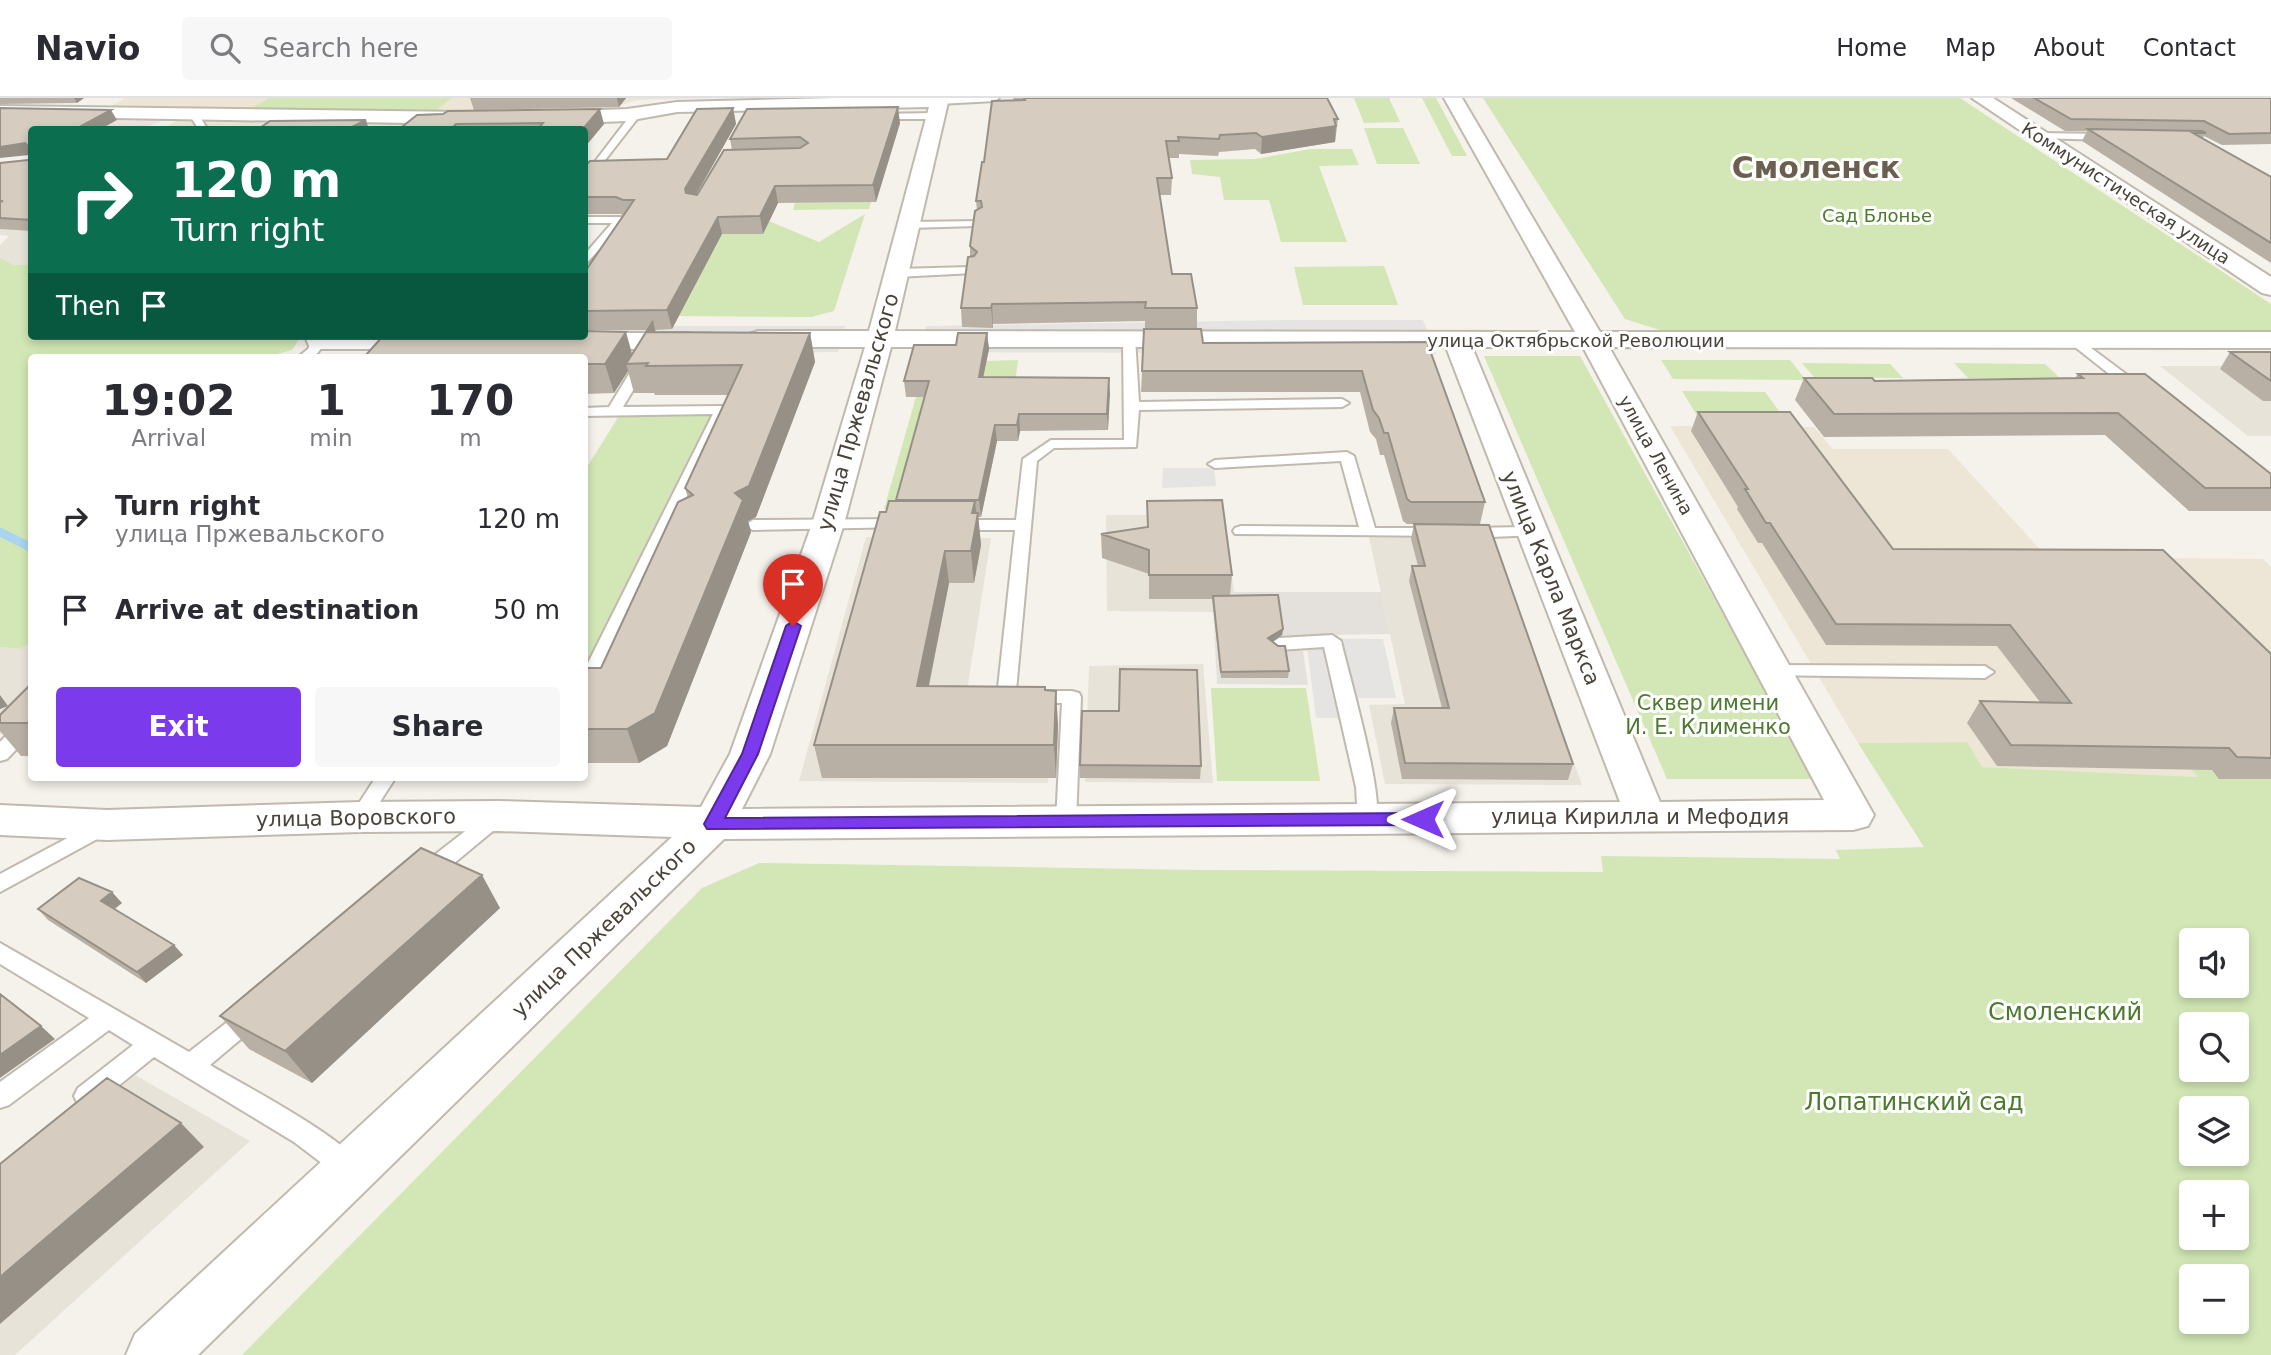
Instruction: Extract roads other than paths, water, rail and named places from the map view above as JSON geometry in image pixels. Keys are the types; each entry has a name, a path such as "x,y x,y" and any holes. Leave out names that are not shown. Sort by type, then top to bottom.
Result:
{"street":[{"name":"улица Ленина","path":"1453,98 1592,340 1853,816"},
{"name":"Коммунистическая улица","path":"1981,98 2271,288"},
{"path":"532,119 636,114 677,107 938,105"},
{"name":"улица Пржевальского","path":"156,1355 713,824 750,754 828,524 881,338 938,105"},
{"path":"0,111 123,110 199,122 481,118"},
{"name":"улица Карла Маркса","path":"1444,339 1533,532 1646,817"},
{"path":"562,347 652,348 709,340"},
{"name":"улица Октябрьской Революции","path":"735,340 2271,340"},
{"path":"314,345 462,341"},
{"name":"улица Воровского","path":"0,820 107,825 360,817 498,816 713,824"},
{"name":"улица Кирилла и Мефодия","path":"713,824 1853,816"}],"lane":[{"path":"863,117 995,98"},
{"path":"588,179 636,114"},
{"path":"2039,136 2115,137"},
{"path":"588,220 621,220 588,257"},
{"path":"909,225 977,223"},
{"path":"897,273 970,271"},
{"path":"1066,822 1072,697 1006,697 1030,458 1051,444 1131,444 1129,338"},
{"path":"2075,340 2146,397"},
{"path":"384,354 396,341"},
{"path":"613,412 652,348"},
{"path":"1132,406 1342,403"},
{"path":"588,412 722,410 588,682"},
{"path":"1215,464 1347,456 1368,532"},
{"path":"753,525 1023,525"},
{"path":"663,526 682,526"},
{"path":"1241,531 1533,532"},
{"path":"1279,644 1332,641 1366,787 1368,820"},
{"path":"1774,671 1985,672"},
{"path":"0,754 28,726"},
{"path":"360,817 383,781"},
{"path":"413,885 498,816"},
{"path":"0,884 107,825"},
{"path":"0,952 303,1135 350,1169"},
{"path":"190,1066 264,1006"},
{"path":"0,1097 109,1017"},
{"path":"65,1113 152,1044"}],"waterway":[{"path":"0,532 28,546"}],"district":[{"name":"Смоленск","path":"1816,167"}],"park label":[{"name":"Сад Блонье","path":"1877,215"},
{"name":"Сквер имени И. Е. Клименко","path":"1708,715"},
{"name":"Смоленский","path":"2065,1012"},
{"name":"Лопатинский сад","path":"1914,1102"}]}
